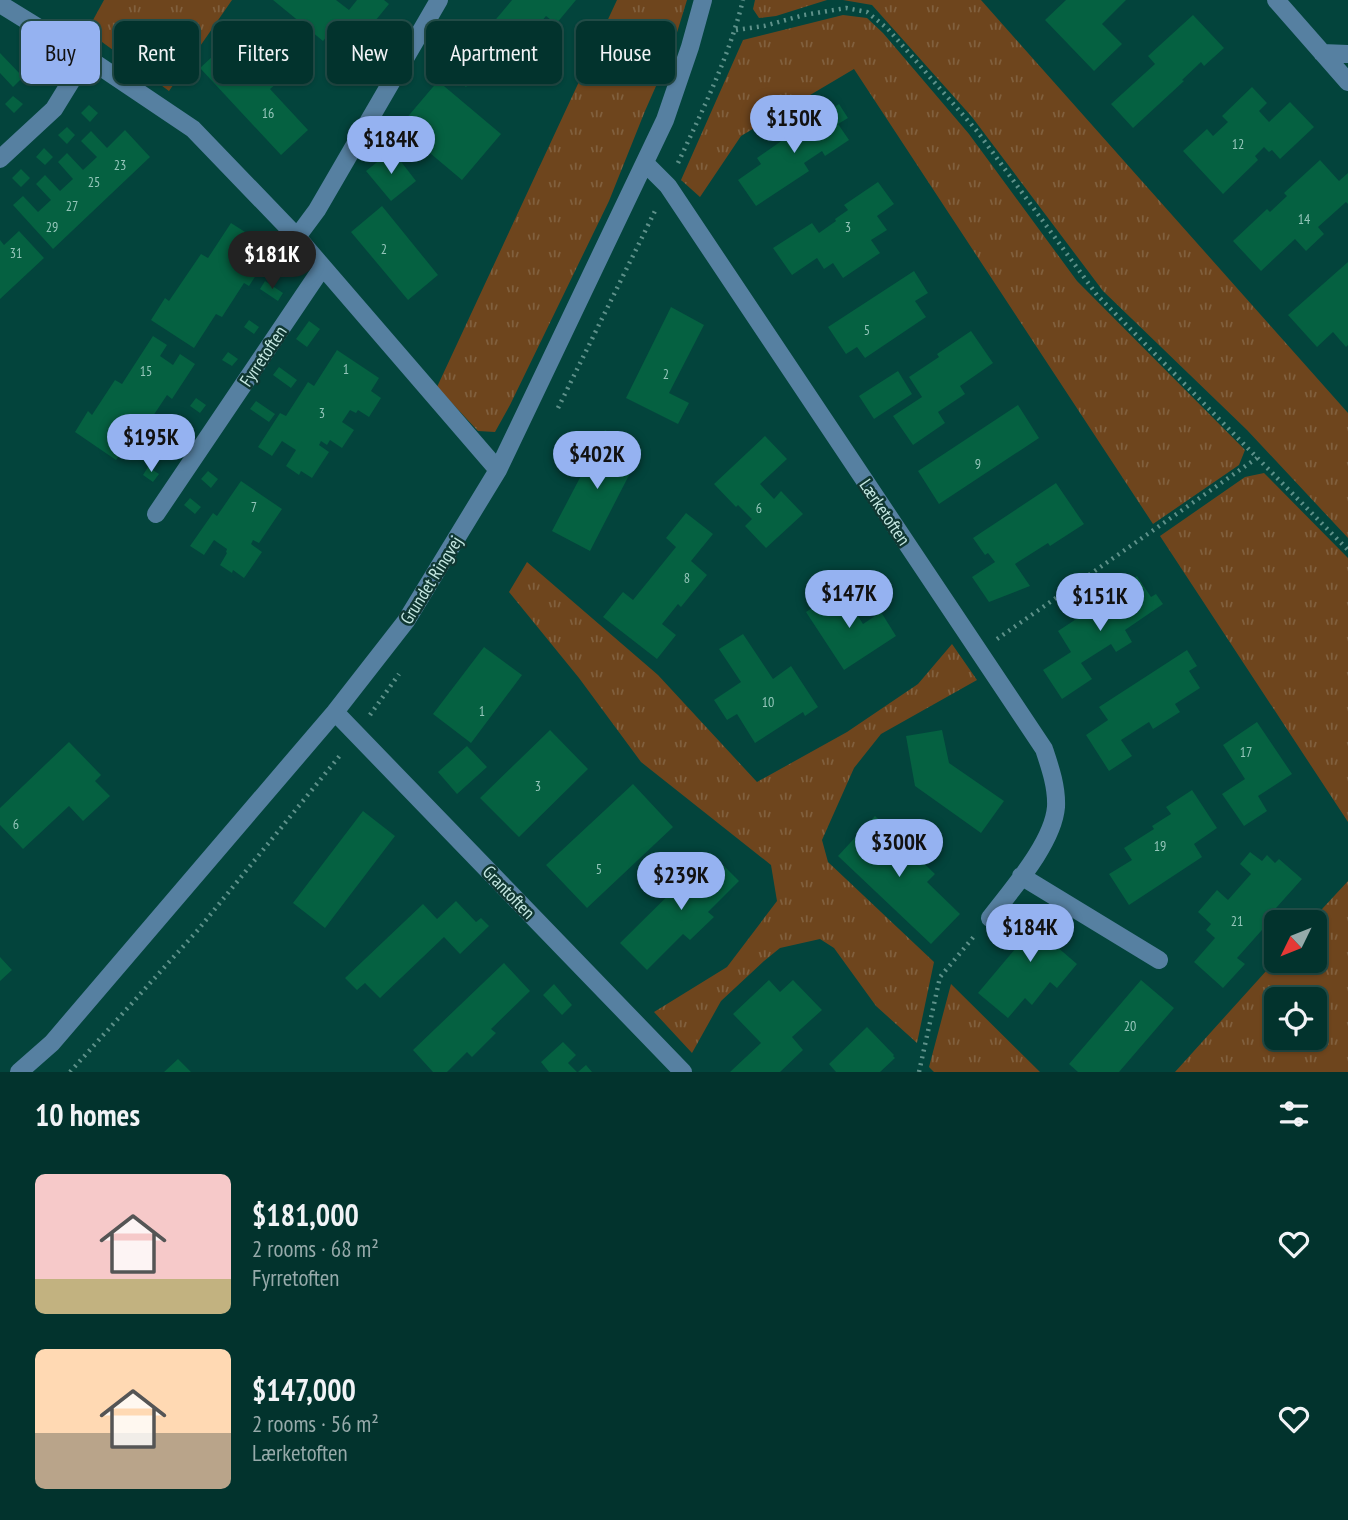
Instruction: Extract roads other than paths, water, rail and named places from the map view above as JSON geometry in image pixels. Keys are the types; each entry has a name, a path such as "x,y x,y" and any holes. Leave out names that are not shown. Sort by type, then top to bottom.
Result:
{"street":[{"path":"297,237 317,210 439,0"},
{"name":"Grundet Ringvej","path":"19,1072 52,1043 335,712 406,621 498,470 645,163 665,120 703,0"},
{"path":"1276,0 1348,82"},
{"path":"0,4 28,21"},
{"path":"1322,53 1348,54"},
{"path":"100,66 193,129 297,237 498,470"},
{"path":"0,159 54,109 69,84"},
{"name":"Lærketoften","path":"645,163 668,186 1044,748 1053,778 1056,807 1047,838 990,918"},
{"name":"Fyrretoften","path":"156,514 322,268"},
{"name":"Grantoften","path":"335,712 683,1072"},
{"path":"1021,876 1159,960"}]}
